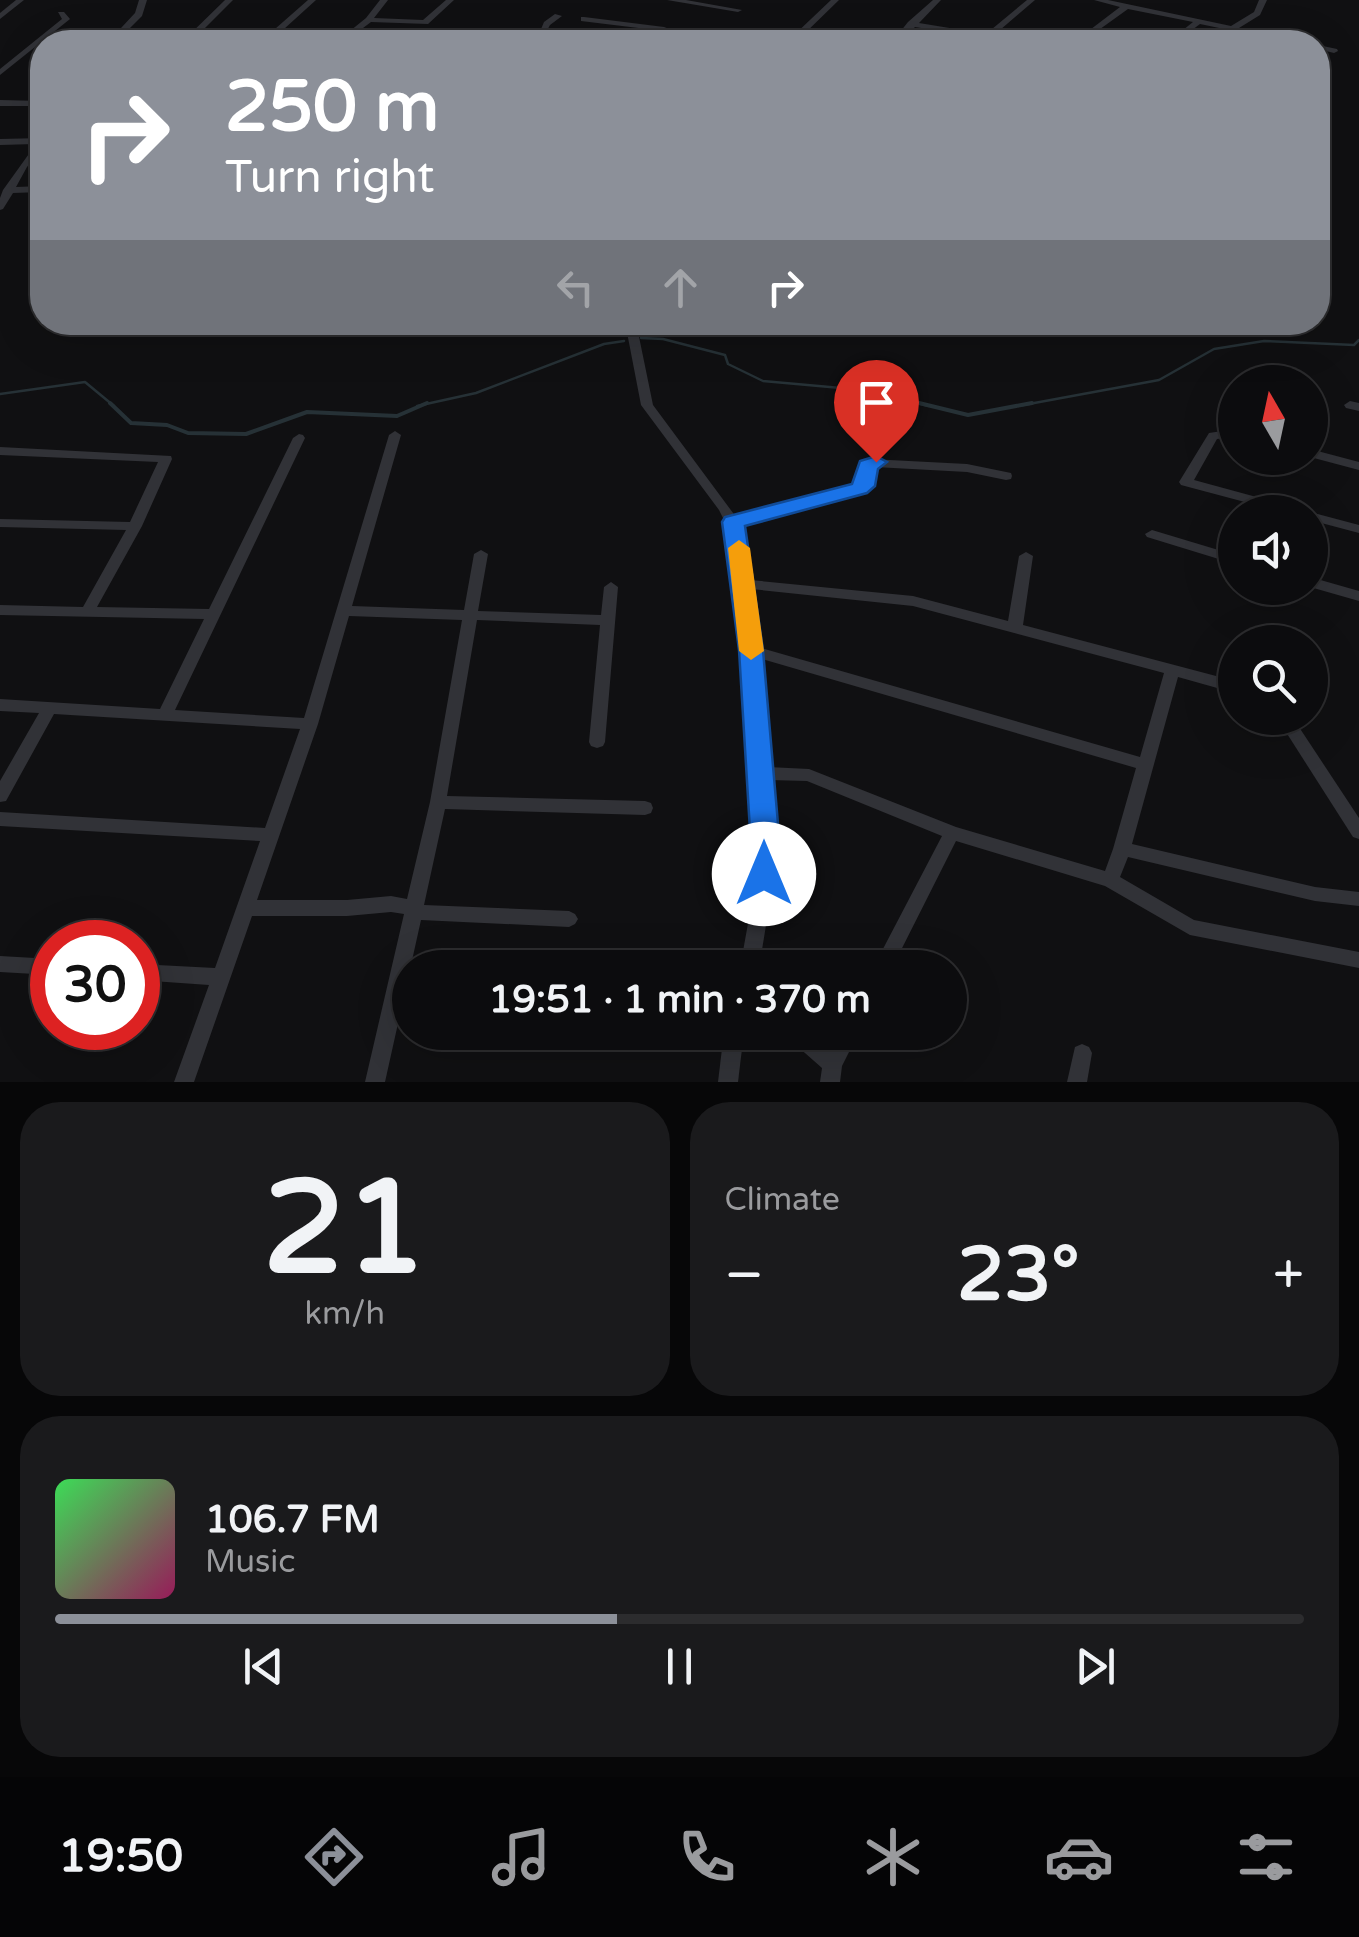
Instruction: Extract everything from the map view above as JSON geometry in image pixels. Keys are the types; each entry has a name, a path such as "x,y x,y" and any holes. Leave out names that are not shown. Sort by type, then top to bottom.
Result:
{"street":[{"path":"0,17 20,0"},
{"path":"199,30 230,0"},
{"path":"275,30 312,0"},
{"path":"355,30 369,20 384,0"},
{"path":"369,20 425,22 450,0"},
{"path":"672,0 738,10"},
{"path":"716,30 749,0"},
{"path":"804,30 835,0"},
{"path":"906,30 937,0"},
{"path":"996,30 1031,0"},
{"path":"1098,0 1237,30"},
{"path":"1232,29 1256,13 1263,0"},
{"path":"122,30 145,3"},
{"path":"1094,30 1125,6"},
{"path":"53,30 66,19 60,14"},
{"path":"546,30 558,16"},
{"path":"584,19 667,30"},
{"path":"1188,30 1198,22"},
{"path":"911,24 939,30"},
{"path":"0,73 30,48"},
{"path":"1330,50 1334,51"},
{"path":"0,103 30,104"},
{"path":"0,142 30,142"},
{"path":"0,207 30,159"},
{"path":"8,190 30,189"},
{"path":"633,335 648,405 733,522 751,650 766,847 752,950"},
{"path":"184,1082 310,724 396,435"},
{"path":"1218,435 1213,436 1186,482 1234,495"},
{"path":"166,713 299,438"},
{"path":"0,452 164,457 166,461 136,526 88,610"},
{"path":"1328,458 1359,466"},
{"path":"733,522 860,489 870,463 967,468 1006,476"},
{"path":"1328,521 1359,529"},
{"path":"0,523 136,526"},
{"path":"1152,534 1218,555"},
{"path":"375,1082 416,912 481,554"},
{"path":"1015,626 1026,556"},
{"path":"743,584 913,601 1218,683"},
{"path":"596,742 611,587"},
{"path":"1328,587 1359,596"},
{"path":"0,610 214,614"},
{"path":"345,611 608,620"},
{"path":"751,650 1144,764"},
{"path":"1110,880 1172,672"},
{"path":"0,705 310,724"},
{"path":"0,796 50,707"},
{"path":"1296,735 1359,832"},
{"path":"760,773 809,775 952,832 1110,880 1190,926 1322,956 1359,960"},
{"path":"438,802 646,808"},
{"path":"0,819 272,835"},
{"path":"891,950 952,832"},
{"path":"1122,849 1315,894 1359,899"},
{"path":"245,908 403,904 416,912 568,919"},
{"path":"0,964 30,966"},
{"path":"160,973 220,977"},
{"path":"728,1082 732,1050"},
{"path":"810,1050 831,1074 841,1050"},
{"path":"1077,1082 1082,1053"}],"waterway":[{"path":"641,338 663,339 725,355 728,364 763,381 863,390 929,406"},
{"path":"1018,406 1159,380 1214,349 1264,341 1354,345 1359,340"},
{"path":"423,405 476,393 604,344 624,341"},
{"path":"0,394 85,382 114,406"},
{"path":"110,403 131,423 167,425 188,433 246,434 307,412 397,416 423,405"},
{"path":"423,405 427,403"},
{"path":"919,403 968,415 1032,403"},
{"path":"417,406 423,405"}],"slow traffic":[{"path":"739,548 751,651"}],"route":[{"path":"764,874 766,847 751,650 733,522 860,489 868,466 876,462"}]}
